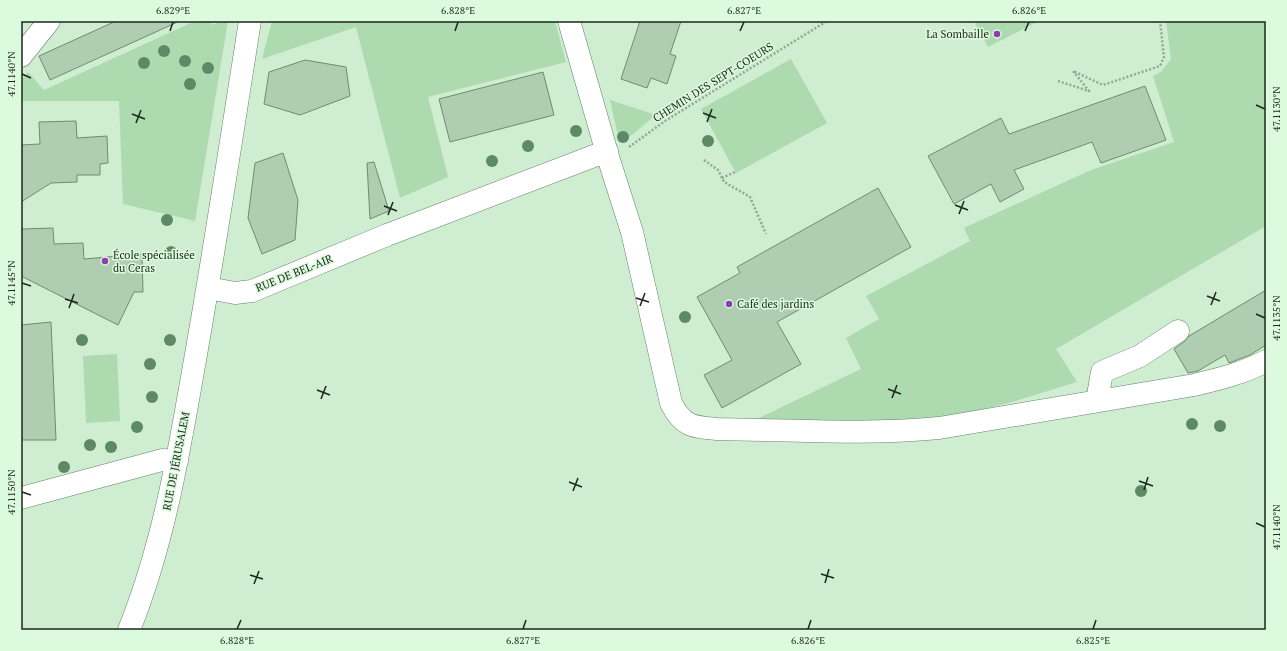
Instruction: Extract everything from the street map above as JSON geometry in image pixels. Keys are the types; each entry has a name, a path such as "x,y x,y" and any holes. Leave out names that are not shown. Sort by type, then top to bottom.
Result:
{"street":[{"path":"21,56 48,21"},
{"path":"208,288 250,21"},
{"path":"569,21 632,232 671,403 677,415 688,424 701,428 717,429 878,432 939,428 1194,385 1251,369 1266,360"},
{"name":"RUE DE BEL-AIR","path":"208,288 235,292 252,291 386,235 608,155"},
{"name":"RUE DE JÉRUSALEM","path":"129,630 148,581 161,532 177,461 208,288"},
{"path":"1097,402 1102,372 1140,356 1178,331"},
{"path":"21,498 162,460 177,461"}],"path":[{"name":"CHEMIN DES SEPT-COEURS","path":"608,155 629,147 665,121 827,21"},
{"path":"1058,80 1089,91 1073,71 1102,85 1160,66 1164,57 1160,21"},
{"path":"704,160 718,170 724,182 750,197 766,234"},
{"path":"722,178 735,172"}],"green space":[{"path":"195,21 210,21 212,25 223,21 228,21 195,221 123,204 119,101 21,101 21,80 28,72 44,90"},
{"path":"272,21 555,21 566,62 428,97 448,177 400,198 356,27 262,59"},
{"name":"La Sombaille","path":"974,21 1039,21 988,47"},
{"path":"1166,21 1266,21 1266,226 1056,349 1077,382 1005,404 931,422 757,419 861,369 846,338 879,319 866,296 970,241 964,228 1091,170 1174,142 1153,76 1161,72 1171,59"},
{"path":"791,59 827,123 736,173 701,109"},
{"path":"610,100 656,115 628,138 622,140 618,136"},
{"path":"117,354 120,421 86,423 83,356"}],"building":[{"path":"116,21 180,21 50,80 39,56"},
{"path":"640,21 681,21 670,54 676,56 667,84 651,78 647,88 621,79"},
{"path":"305,60 346,67 350,96 300,115 264,104 269,72"},
{"path":"543,72 554,115 450,142 439,99"},
{"path":"1145,86 1166,140 1101,163 1092,142 1014,170 1024,189 1000,202 991,184 954,204 928,156 1001,118 1009,134"},
{"path":"76,121 77,138 107,136 108,163 100,164 100,175 77,175 77,182 51,183 21,202 21,145 40,144 39,122"},
{"path":"283,153 298,200 295,240 262,254 248,218 255,163"},
{"path":"374,162 389,211 370,219 367,163"},
{"path":"878,188 911,247 777,322 801,364 722,408 704,375 732,360 697,297 740,273 737,267"},
{"path":"53,228 54,244 83,243 84,259 142,254 143,292 134,292 118,325 21,276 21,229"},
{"path":"1266,290 1266,345 1250,355 1229,363 1225,355 1198,371 1188,373 1174,349 1189,336"},
{"path":"51,322 56,440 21,440 21,325"}],"place":[{"name":"La Sombaille","path":"997,34"},
{"name":"École spécialisée du Ceras","path":"105,261"},
{"name":"Café des jardins","path":"729,304"}]}
